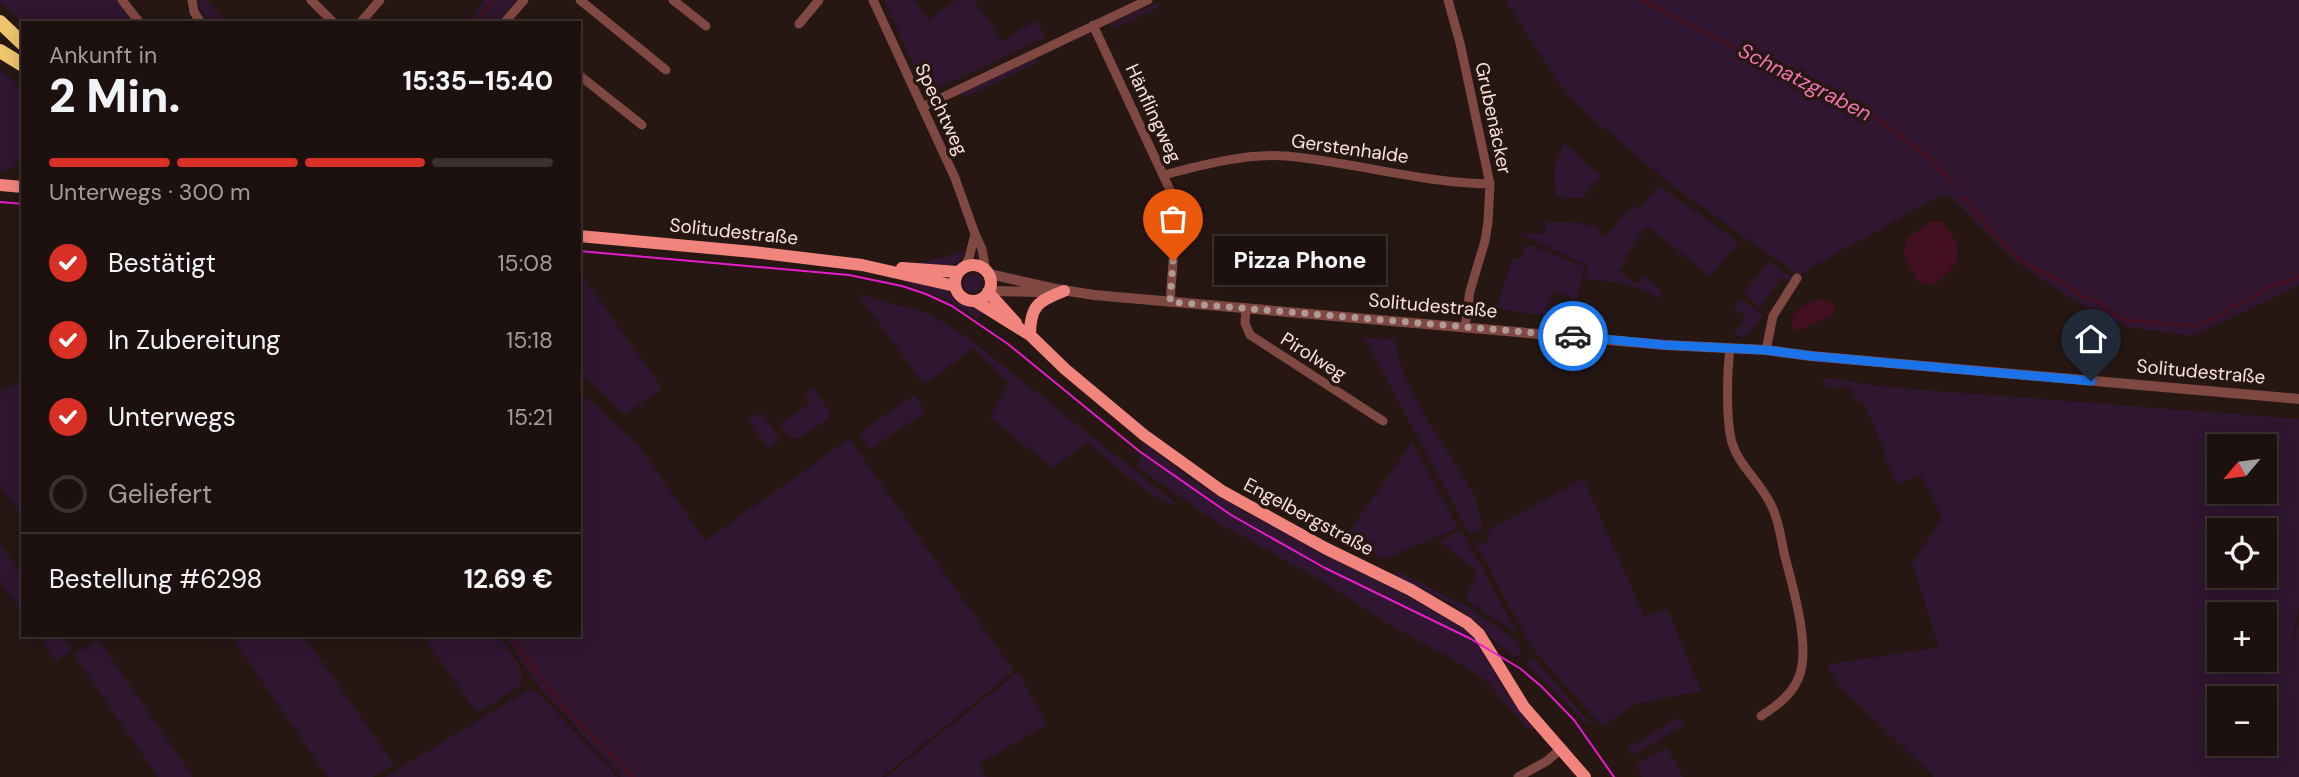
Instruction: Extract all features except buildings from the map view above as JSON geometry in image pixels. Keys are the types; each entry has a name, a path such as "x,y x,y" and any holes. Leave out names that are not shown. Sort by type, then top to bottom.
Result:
{"main road":[{"path":"0,22 21,42"},
{"path":"0,51 21,64"},
{"path":"0,185 21,187"},
{"name":"Solitudestraße","path":"581,236 743,251 884,269 955,286"},
{"path":"976,265 987,272 991,282 989,292 975,301 962,298 955,286 961,269 976,265"},
{"name":"Solitudestraße","path":"884,269 961,269"},
{"path":"1025,332 1037,305 1060,290"},
{"name":"Engelbergstraße","path":"989,292 1025,332 1065,369 1144,435 1222,491 1325,548 1411,590 1467,623 1479,634 1524,707 1585,777"},
{"name":"Engelbergstraße","path":"975,301 1025,332"}],"street":[{"path":"122,0 138,21"},
{"path":"192,0 194,12 200,21"},
{"path":"311,0 332,21"},
{"path":"362,21 380,0"},
{"path":"509,21 524,0"},
{"path":"580,0 666,70"},
{"path":"673,0 706,26"},
{"path":"799,24 819,0"},
{"name":"Spechtweg","path":"873,0 955,178 982,248 987,272"},
{"path":"922,107 1148,0"},
{"name":"Grubenäcker","path":"1448,0 1460,43 1490,184 1489,222 1470,291 1465,327"},
{"name":"Hänflingweg","path":"1093,25 1170,190 1175,234 1170,302"},
{"path":"581,77 642,125"},
{"name":"Gerstenhalde","path":"1164,175 1217,161 1284,156 1459,182 1490,184"},
{"path":"961,269 969,258 975,234"},
{"name":"Solitudestraße","path":"987,272 1060,290 1170,302 1665,345 1766,350 2299,399"},
{"path":"1766,350 1773,316 1797,278"},
{"name":"Solitudestraße","path":"989,292 1060,290"},
{"name":"Pirolweg","path":"1246,308 1245,323 1250,335 1383,421"},
{"path":"1730,349 1728,366 1731,440 1739,458 1760,484 1773,507 1802,631 1800,673 1781,702 1761,716"},
{"path":"1518,777 1547,761 1562,748"}],"shaded area":[{"path":"0,0 123,0 139,21 21,21 0,3"},
{"path":"198,0 207,0 225,21 208,21"},
{"path":"484,0 516,0 498,21 469,21"},
{"path":"884,0 914,0 928,20 957,0 974,0 1003,42 1036,20 1046,37 938,88 926,87"},
{"path":"1505,0 2299,0 2299,285 2193,336 2129,327 2072,300 2012,258 1953,198 1943,194 1798,275 1670,184 1584,111 1559,83"},
{"path":"1157,3 1159,7 1113,29 1110,24"},
{"path":"1037,58 1039,62 964,97 961,93"},
{"path":"0,70 21,90 21,162 4,172 0,171"},
{"path":"1564,143 1601,176 1583,198 1556,197 1554,168"},
{"path":"1659,186 1739,242 1710,276 1647,226 1624,257 1627,260 1619,271 1637,285 1644,276 1663,292 1658,299 1632,286 1584,279 1588,266 1518,233 1544,234 1546,222 1584,223 1588,227 1592,224 1604,237 1633,206 1638,209"},
{"path":"1931,222 1942,222 1955,241 1957,249 1954,264 1932,286 1919,282 1903,255 1907,238"},
{"path":"1527,244 1585,267 1576,299 1554,292 1544,316 1496,308 1513,257 1520,259"},
{"path":"966,252 957,263 951,265 919,264"},
{"path":"1769,262 1794,278 1791,282 1782,277 1760,307 1743,294"},
{"path":"973,273 980,276 983,283 980,290 973,293 966,290 963,283 966,276"},
{"path":"581,274 662,388 625,415 581,372"},
{"path":"905,281 947,290 960,304 985,312 978,318"},
{"path":"858,294 929,314 968,338 1178,505 1158,498 1145,489 1088,442 1053,468 990,417 1009,383 974,348 924,385"},
{"path":"1740,299 1764,315 1744,338 1734,333 1746,317 1734,307"},
{"path":"1817,300 1832,301 1835,309 1832,316 1798,330 1793,329 1792,318 1795,313"},
{"path":"1364,337 1394,340 1405,378 1425,416 1475,496 1483,530 1469,533"},
{"path":"1822,377 1887,387 2299,419 2299,605 2290,652 2299,619 2299,777 1934,777 1839,685 1826,665 1939,647 1912,563 1942,518 1920,474 1898,484 1883,456 1886,454 1863,401 1858,403 1850,387 1827,388"},
{"path":"21,380 21,515 0,485 0,393"},
{"path":"813,388 830,412 828,419 798,439 789,437 780,424 810,403 805,394"},
{"path":"581,392 640,447 705,541 849,439 1014,671 882,777 621,777 536,683 505,637 581,637"},
{"path":"914,395 925,412 870,449 860,433"},
{"path":"758,413 763,415 778,437 778,441 768,449 748,421"},
{"path":"1142,442 1190,478 1243,511 1452,619 1475,639 1509,697 1534,729 1529,730 1485,680 1470,669 1215,521 1139,468 1138,463 1146,449 1141,445"},
{"path":"1412,442 1458,528 1384,559 1345,538"},
{"path":"1583,479 1644,616 1667,609 1701,691 1635,704 1602,726 1532,648 1475,542 1486,544 1489,530"},
{"path":"1461,530 1517,633 1465,600 1478,572 1439,541"},
{"path":"0,544 21,574 21,611 0,581"},
{"path":"1397,571 1466,606 1516,640 1521,648 1519,658 1498,645 1481,626 1454,605 1397,576"},
{"path":"39,637 64,637 73,650 56,661"},
{"path":"231,637 304,637 394,764 373,777 328,777"},
{"path":"423,637 499,637 511,653 519,665 521,685 477,713"},
{"path":"98,639 193,777 158,777 74,655"},
{"path":"1533,658 1590,723 1587,724 1526,664"},
{"path":"1018,672 1047,724 979,764 986,777 886,777"},
{"path":"530,689 538,693 618,777 385,777"},
{"path":"1680,717 1684,725 1631,756 1627,748"},
{"path":"1667,748 1683,777 1642,777 1636,765"}],"waterway":[{"name":"Schnatzgraben","path":"477,21 493,0"},
{"name":"Schnatzgraben","path":"1642,0 1775,69 1866,111 1928,157 1954,185"},
{"name":"Schnatzgraben","path":"1963,197 2021,261 2057,279 2083,297 2099,302 2125,320 2194,326 2224,314 2230,306 2299,275"},
{"name":"Schnatzgraben","path":"513,637 534,668 575,719 634,777"}],"tram line":[{"path":"0,202 21,204"},
{"path":"581,251 849,275 902,286 952,306 1008,344 1139,451 1231,515 1325,568 1471,639 1521,669 1574,720 1614,777"}],"way so far":[{"path":"1173,261 1170,302 1573,336"}],"place":[{"name":"Pizza Phone","path":"1173,261"}],"route":[{"path":"1573,336 1665,345 1766,350 2091,381"}]}
